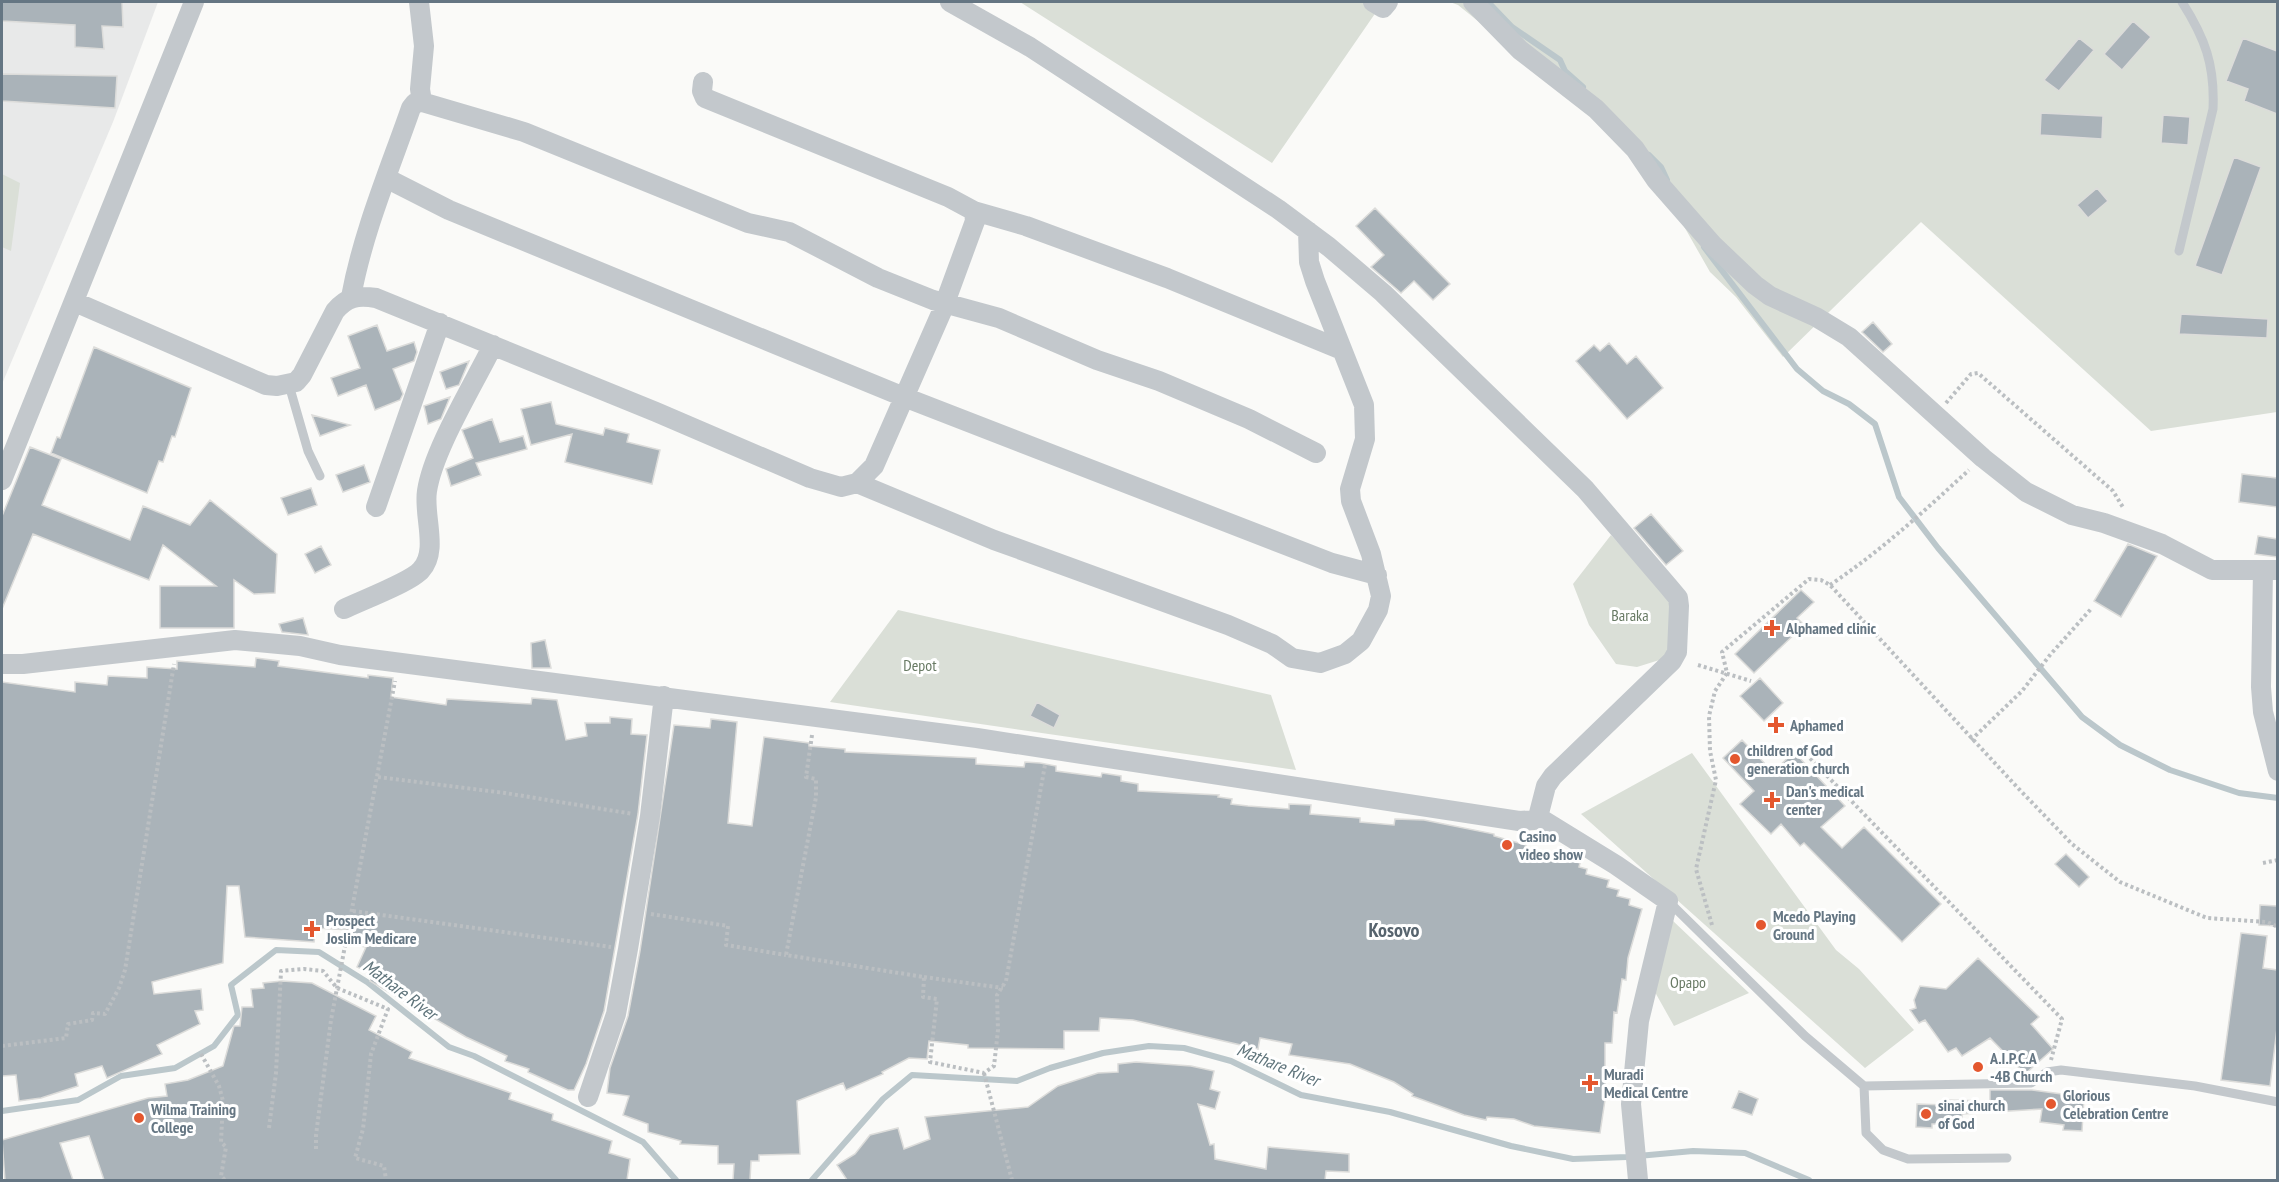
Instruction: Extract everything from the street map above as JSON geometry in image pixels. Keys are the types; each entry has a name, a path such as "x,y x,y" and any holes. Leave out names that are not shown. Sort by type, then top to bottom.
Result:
{"street":[{"path":"2,480 194,2"},
{"path":"419,2 424,46 420,89 422,102"},
{"path":"950,2 1030,47 1308,231 1391,301 1585,489 1678,598 1678,638 1672,661 1553,776 1546,786 1538,818"},
{"path":"1373,2 1383,8 1388,2"},
{"path":"1473,2 1520,51 1596,109 1635,149 1656,180 1713,245 1755,285 1770,296 1816,316 1849,337 1983,458 2026,492 2072,515 2138,534 2212,570 2270,570 2262,704 2277,771"},
{"path":"703,82 702,91 705,98 948,197 974,211 1026,226 1167,278 1342,350"},
{"path":"75,302 266,385 289,386 296,382 302,375 335,311 351,297 358,258 411,108 415,103 422,102 524,132 748,223 789,232 878,278 999,318 1097,360 1159,381 1249,419 1316,453"},
{"path":"387,178 448,210 904,397 1332,563 1377,575"},
{"path":"351,297 376,298 810,478 841,487 857,483 874,466 945,302 975,221 974,211"},
{"path":"857,483 994,540 1228,625 1272,644 1300,660 1320,663 1332,660 1361,641 1378,610 1381,596 1367,542 1352,510 1350,489 1364,445 1366,420 1364,405 1312,272 1307,248 1308,231"},
{"path":"376,507 440,323"},
{"path":"344,609 420,572 429,560 430,548 425,510 430,475 493,345"},
{"path":"2,664 23,664 235,640 300,646 340,655 664,696 755,711 824,717 1048,749 1519,821 1538,818 1616,865 1668,901 1639,1021 1631,1104 1637,1180"},
{"path":"588,1097 616,1014 650,816 664,696"}],"lane":[{"path":"2179,251 2213,109 2214,91 2213,72 2204,40 2182,2"},
{"path":"289,386 308,451 320,476"},
{"path":"1668,901 1805,1036 1864,1086 2031,1083 2047,1071 2061,1070 2195,1086 2277,1102"},
{"path":"1864,1086 1866,1132 1883,1150 1908,1159 2007,1158"}],"path":[{"path":"1936,415 1971,374 1978,373 2114,491 2138,534"},
{"path":"1830,585 1861,564 1904,529 1983,458"},
{"path":"1720,952 1696,869 1716,780 1710,751 1709,716 1715,691 1727,674 1722,652 1809,579 1821,580 1830,585 1971,740 2072,844 2120,882 2207,918 2267,922 2277,927"},
{"path":"1971,740 2022,691 2091,609"},
{"path":"2,1046 66,1038 68,1024 92,1020 93,1013 105,1014 119,988 125,969 177,648"},
{"path":"316,1149 327,1047 398,662"},
{"path":"1698,665 1751,681"},
{"path":"786,955 816,797 816,779 806,777 811,737 824,717"},
{"path":"924,977 923,997 937,999 930,1062 984,1072 993,1066 998,1030 997,995 1004,988 1048,749"},
{"path":"1806,754 2062,1019 2047,1071"},
{"path":"378,777 506,793 576,807 650,816"},
{"path":"2263,863 2277,860"},
{"path":"353,911 628,949"},
{"path":"635,912 728,926 726,945 1004,988"},
{"path":"269,1128 276,1073 281,971 304,969 323,971 337,988 388,1009 371,1054 363,1129 355,1158 384,1166 386,1180"},
{"path":"201,1054 219,1086 223,1101 221,1142 226,1147 221,1176 225,1180"},
{"path":"984,1072 1012,1180"}],"shaded area":[{"path":"2,2 158,2 113,122 2,384"}],"green space":[{"path":"1020,2 1383,2 1272,163"},
{"path":"1450,2 2277,2 2277,412 2151,431 1921,222 1783,357 1736,297 1710,272 1653,172 1608,126 1458,5"},
{"path":"2,174 20,183 11,251 2,247"},
{"name":"Baraka","path":"1611,535 1672,602 1669,657 1637,667 1616,664 1589,625 1573,584"},
{"name":"Depot","path":"898,610 1271,695 1296,770 830,702"},
{"name":"Mcedo Playing Ground","path":"1692,753 1836,950 1859,969 1914,1030 1865,1068 1581,814"},
{"name":"Opapo","path":"1672,920 1749,993 1674,1026 1651,985"}],"building":[{"path":"2,2 122,2 123,27 102,26 104,49 75,47 75,25 2,21"},
{"path":"2133,21 2151,37 2122,70 2104,54"},
{"path":"2079,38 2094,50 2059,91 2044,80"},
{"path":"2243,38 2277,51 2277,114 2244,101 2248,89 2226,81"},
{"path":"2,74 117,76 115,108 2,101"},
{"path":"2041,113 2103,116 2102,139 2040,135"},
{"path":"2163,115 2190,117 2188,145 2161,143"},
{"path":"2234,157 2261,167 2222,275 2195,266"},
{"path":"2097,188 2108,201 2088,218 2077,205"},
{"path":"1375,208 1450,284 1433,300 1414,281 1401,293 1371,267 1384,255 1356,226"},
{"path":"2181,314 2268,319 2267,338 2179,334"},
{"path":"1873,322 1892,344 1883,352 1862,332"},
{"path":"377,325 387,351 414,342 417,352 414,361 393,369 403,394 400,400 375,410 366,385 338,396 331,378 360,368 348,336"},
{"path":"1609,343 1627,364 1636,356 1663,388 1627,419 1576,361 1594,345 1600,351"},
{"path":"94,347 191,388 175,437 172,436 163,462 159,461 147,493 51,453 57,437 60,438"},
{"path":"469,361 459,385 446,389 440,372"},
{"path":"450,397 441,419 428,424 424,406"},
{"path":"551,402 556,424 603,435 605,428 629,434 627,442 660,450 652,484 565,462 572,434 531,445 521,409"},
{"path":"312,415 350,425 320,436"},
{"path":"492,419 500,442 523,436 527,449 476,463 481,475 451,486 446,469 473,458 462,430"},
{"path":"30,447 61,459 42,505 130,540 143,506 190,525 210,500 277,554 275,593 254,594 234,580 234,628 160,628 160,586 216,586 163,545 149,580 33,534 2,609 2,516"},
{"path":"364,465 370,482 343,492 336,475"},
{"path":"2242,474 2277,478 2277,507 2239,502"},
{"path":"311,488 317,505 288,515 281,498"},
{"path":"1651,514 1683,551 1666,565 1634,528"},
{"path":"2258,536 2277,539 2277,557 2255,554"},
{"path":"2128,544 2157,556 2121,617 2094,601"},
{"path":"321,546 331,565 315,573 305,554"},
{"path":"1801,590 1814,602 1797,618 1804,625 1754,673 1735,654"},
{"path":"303,618 308,635 282,632 279,624"},
{"path":"545,640 551,668 532,668 531,643"},
{"path":"256,658 279,661 278,666 368,678 368,675 393,678 391,697 446,705 447,699 531,704 532,698 557,700 566,740 587,736 585,723 610,723 610,717 632,719 631,734 647,735 638,814 604,1011 586,1064 574,1090 568,1090 528,1072 529,1069 505,1061 507,1056 466,1037 370,981 374,975 357,967 366,947 349,944 351,930 316,928 314,942 245,937 239,886 227,886 223,963 152,982 154,994 201,989 203,1010 195,1011 200,1024 157,1045 162,1054 107,1078 102,1066 75,1074 78,1086 41,1098 19,1101 16,1075 2,1076 2,682 75,692 75,682 107,685 108,676 147,678 147,667 177,669 177,661 255,667"},
{"path":"1760,678 1783,703 1764,721 1740,696"},
{"path":"1037,702 1060,715 1054,728 1030,716"},
{"path":"711,719 737,722 728,823 752,826 764,737 809,743 809,746 845,749 845,752 976,758 976,764 1024,767 1025,762 1040,763 1056,766 1056,771 1101,777 1102,773 1121,776 1121,781 1138,784 1138,791 1219,795 1218,797 1232,799 1231,804 1248,806 1289,809 1289,804 1311,805 1310,814 1360,818 1360,822 1394,825 1395,819 1424,820 1494,834 1494,836 1526,845 1525,847 1580,863 1579,867 1587,869 1586,874 1609,880 1607,887 1619,890 1617,896 1630,899 1629,905 1642,909 1628,958 1626,980 1622,979 1617,1013 1614,1012 1612,1043 1605,1043 1605,1100 1600,1133 1534,1126 1514,1119 1487,1117 1486,1120 1464,1115 1412,1096 1413,1094 1394,1082 1350,1064 1289,1055 1292,1044 1260,1038 1258,1049 1133,1020 1100,1018 1099,1031 1064,1031 1064,1049 968,1048 968,1045 929,1041 927,1059 909,1058 882,1072 883,1074 846,1090 843,1083 797,1101 800,1154 759,1155 759,1161 751,1161 750,1180 733,1180 734,1164 718,1164 718,1146 680,1144 681,1141 648,1132 648,1124 623,1115 629,1096 607,1093 610,1068 628,1016 640,951 674,725 710,728"},
{"path":"1742,740 1773,772 1794,752 1845,806 1821,827 1842,848 1864,827 1941,904 1902,942 1804,843 1800,846 1781,824 1771,834 1740,804 1754,791 1723,758"},
{"path":"2066,854 2089,877 2079,887 2055,864"},
{"path":"2260,905 2277,906 2277,926 2259,925"},
{"path":"2241,933 2267,936 2263,968 2277,970 2277,1028 2270,1086 2221,1080"},
{"path":"1978,958 2039,1017 2031,1024 2053,1049 2025,1074 1990,1038 1962,1056 1956,1048 1948,1052 1925,1020 1919,1023 1910,1010 1916,1008 1914,1000 1920,986 1946,989"},
{"path":"282,981 312,983 376,1016 369,1030 412,1052 409,1058 511,1093 509,1099 553,1114 552,1120 612,1141 609,1153 630,1159 627,1180 104,1180 89,1136 60,1143 73,1180 5,1180 2,1140 148,1098 167,1096 165,1084 188,1080 223,1066 234,1026 240,1026 242,1007 253,1007 251,989 264,988 263,983"},
{"path":"1136,1062 1191,1066 1214,1071 1210,1089 1220,1092 1215,1109 1198,1104 1210,1145 1214,1144 1215,1159 1266,1169 1268,1147 1349,1154 1349,1172 1326,1171 1325,1180 847,1180 837,1165 855,1154 870,1135 898,1128 904,1149 930,1139 925,1117 1028,1107 1058,1086 1098,1073 1118,1072 1118,1064"},
{"path":"1990,1090 2032,1090 2084,1097 2082,1131 2063,1130 2064,1125 2040,1122 2042,1109 1962,1114 1962,1124 1932,1124 1932,1128 1916,1127 1917,1104 1946,1105 1946,1100 1990,1101"},
{"path":"1739,1091 1758,1099 1752,1115 1732,1108"}],"waterway":[{"path":"1488,2 1512,27 1560,60 1565,71 1583,87"},
{"path":"1649,155 1661,167 1667,180"},
{"path":"1704,247 1797,369 1823,391 1849,404 1875,424 1899,497 1938,548 2082,717 2120,745 2170,770 2239,793 2278,798"},
{"name":"Mathare River","path":"2,1111 78,1100 121,1076 175,1068 214,1046 238,1015 231,985 276,950 319,952 367,982 449,1047 474,1056 643,1142 676,1180"},
{"name":"Mathare River","path":"812,1180 883,1099 912,1075 1017,1081 1050,1068 1103,1053 1149,1046 1184,1048 1231,1061 1301,1095 1390,1112 1511,1146 1573,1159 1693,1151 1745,1153 1809,1180"}],"place":[{"name":"Alphamed clinic","path":"1772,628"},
{"name":"Aphamed","path":"1776,725"},
{"name":"children of God generation church","path":"1735,759"},
{"name":"Dan's medical center","path":"1772,800"},
{"name":"Casino video show","path":"1507,845"},
{"name":"Mcedo Playing Ground","path":"1761,925"},
{"name":"Prospect Joslim Medicare","path":"312,929"},
{"name":"A.I.P.C.A -4B Church","path":"1978,1067"},
{"name":"Muradi Medical Centre","path":"1590,1083"},
{"name":"Glorious Celebration Centre","path":"2051,1104"},
{"name":"sinai church of God","path":"1926,1114"},
{"name":"Wilma Training College","path":"139,1118"}],"district":[{"name":"Kosovo","path":"1394,930"}]}
